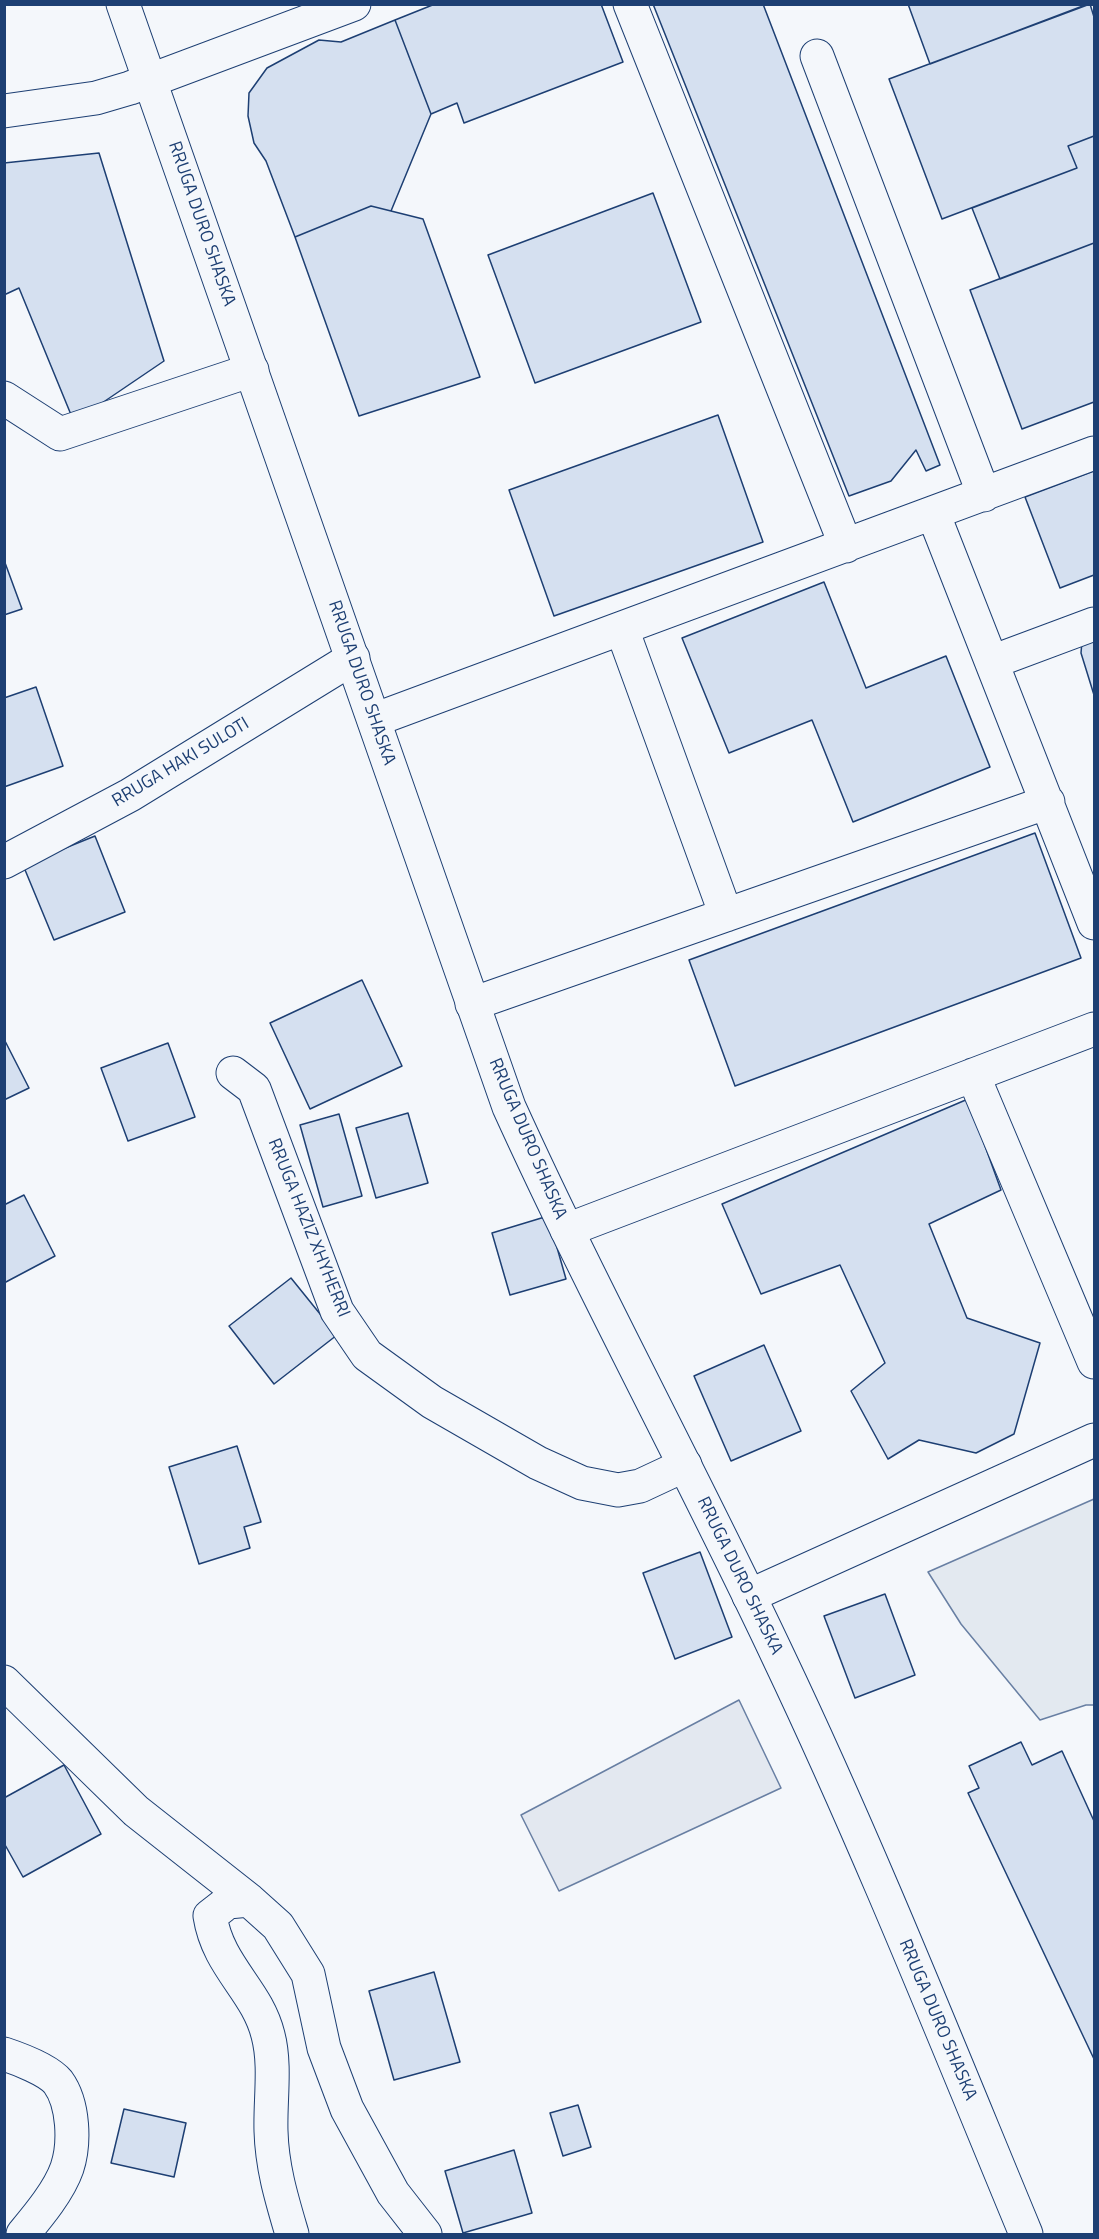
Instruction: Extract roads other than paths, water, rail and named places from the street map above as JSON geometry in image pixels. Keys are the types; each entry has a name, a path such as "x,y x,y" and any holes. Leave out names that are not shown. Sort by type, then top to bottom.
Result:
{"street":[{"name":"RRUGA DURO SHASKA","path":"123,4 141,85 252,370 509,1107 567,1230 749,1596 845,1804 1026,2235"},
{"path":"4,111 96,98 141,85 354,4"},
{"path":"630,4 846,546"},
{"path":"817,56 984,495"},
{"path":"4,398 60,434 252,370"},
{"path":"374,720 1095,453"},
{"path":"933,513 1095,923"},
{"path":"992,662 1095,624"},
{"path":"622,629 726,915"},
{"name":"RRUGA HAKI SULOTI","path":"4,862 130,795 353,658"},
{"path":"472,1004 1048,802"},
{"path":"567,1230 1095,1029"},
{"name":"RRUGA HAZIZ XHYHERRI","path":"233,1073 254,1089 337,1311 367,1355 432,1402 538,1463 582,1483 618,1490 640,1486 685,1465"},
{"path":"973,1075 1095,1362"},
{"path":"749,1596 1095,1440"},
{"path":"4,1682 136,1811 249,1900 278,1926 308,1974 324,2048 343,2099 393,2193 425,2235"},
{"path":"249,1900 228,1902 210,1916 213,1933 227,1965 256,2006 268,2035 274,2174 292,2235"},
{"path":"4,2054 23,2060 57,2082 69,2107 72,2138 66,2169 22,2235"}]}
